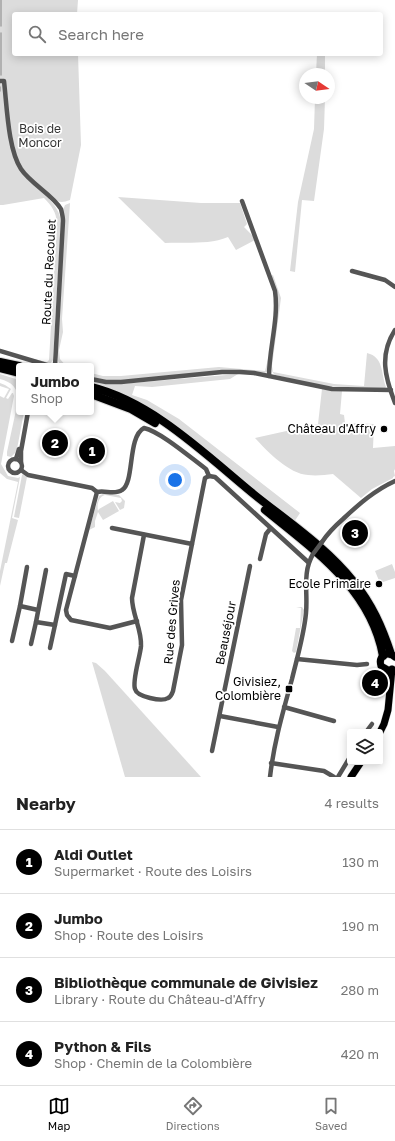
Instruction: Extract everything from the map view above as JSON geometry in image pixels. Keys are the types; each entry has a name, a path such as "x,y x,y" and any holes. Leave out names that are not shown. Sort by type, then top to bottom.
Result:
{"highway":[{"path":"0,362 16,365"},
{"path":"0,368 16,372"},
{"path":"94,388 114,393 172,429 329,554 351,578 370,603 381,624 390,656"},
{"path":"94,395 131,409 164,429 324,558 348,583 362,602 376,632 390,656"}],"main road":[{"path":"390,656 380,663 382,668 391,669"},
{"path":"380,729 386,720 390,698 391,669"},
{"path":"379,729 391,669"},
{"path":"351,777 359,765"}],"street":[{"name":"Route du Recoulet","path":"0,81 4,82 12,149 17,161 22,170 32,181 58,206 62,214 63,221 55,363"},
{"path":"242,201 275,291 276,303 269,360 269,376"},
{"path":"352,271 385,280 395,287"},
{"path":"394,400 385,373 384,362 388,342 395,330"},
{"path":"0,351 40,363"},
{"path":"94,380 106,382 121,382 222,372 240,372 269,376 332,389 390,390"},
{"path":"16,459 26,415"},
{"path":"21,470 21,451 27,415"},
{"path":"21,470 28,476 92,488 97,492 116,492 124,488 127,481 136,437 144,428 168,441 206,469 209,476"},
{"path":"21,462 16,459 10,461 9,463 9,470 15,473 21,470"},
{"path":"112,528 192,544 204,478 209,476 215,477 270,529 308,562"},
{"path":"270,777 271,763 278,727 297,659 306,616 306,572 308,562 334,528 362,501 374,492 395,481"},
{"path":"97,492 66,610 67,615 71,620 110,628 137,621"},
{"path":"260,559 266,534 270,529"},
{"name":"Rue des Grives","path":"144,535 132,598 132,605 141,639 134,686 138,694 142,696 168,699 173,691 182,645 181,600 192,544"},
{"name":"Beauséjour","path":"212,751 250,566"},
{"path":"12,641 27,567"},
{"path":"31,644 46,570"},
{"path":"50,648 66,574 75,576"},
{"path":"20,606 38,610"},
{"path":"36,622 55,626"},
{"path":"297,659 357,665 367,664"},
{"path":"284,707 334,721"},
{"path":"220,716 278,727"},
{"path":"368,729 372,724"},
{"path":"338,777 347,762"},
{"path":"271,763 324,771 334,777"}],"green space":[{"name":"Bois de Moncor","path":"0,0 78,0 77,12 12,12 12,56 78,56 81,145 70,200 60,202 52,197 49,199 60,216 61,223 53,360 51,363 25,357 47,362 49,360 57,223 55,212 44,198 0,205"},
{"path":"317,56 325,56 325,68 316,68"},
{"path":"315,104 325,104 324,129 314,201 302,200 295,272 290,271 298,202 314,129"},
{"path":"118,197 201,203 240,203 247,224 244,227 255,240 236,250 228,237 221,240 197,243 165,243"},
{"path":"70,203 62,319 63,332 59,350 60,359 63,363 59,363 57,355 63,210 65,205"},
{"path":"273,275 281,298 272,366 273,372 270,362 270,352 278,301 271,276"},
{"path":"367,353 376,358 379,362 386,387 323,386 275,375 273,372 334,384 364,386"},
{"path":"268,359 268,371 265,373 255,371 121,380 106,380 94,378 94,374 103,376 121,376 219,367 265,371"},
{"path":"0,374 16,379 16,390 14,386 0,379"},
{"path":"238,374 230,379 152,387 135,386 132,395 147,400 179,419 300,513 294,522 186,433 117,391 94,384 94,381 120,384"},
{"path":"0,383 11,389 6,398 8,399 12,393 14,396 1,464 8,476 20,477 12,518 18,520 7,563 5,563 0,586 0,571 18,482 7,479 0,473 0,396 4,398 9,389 0,386"},
{"path":"322,389 342,391 340,414 344,415 345,423 374,424 373,448 395,446 395,476 372,489 361,498 333,474 311,475 293,471 279,461 255,438 318,424"},
{"path":"16,410 16,415 23,415 17,449 11,457 7,456"},
{"path":"23,474 27,477 19,518 14,517"},
{"path":"104,493 119,495 125,501 124,508 120,510 115,502 120,503 122,501 121,498 105,495 103,496 98,502 98,511 113,501 119,511 103,520 98,512 95,527 89,530 99,496"},
{"path":"392,564 395,572 395,578 380,583 375,571"},
{"path":"296,607 302,607 304,610 296,652 294,653 292,651 296,628 300,628 301,608"},
{"path":"92,662 96,663 105,671 201,777 125,777"}],"waterway":[{"path":"1,0 1,26"},
{"path":"1,33 1,75"}],"place":[{"name":"Château d'Affry","path":"384,429"},
{"name":"Jumbo","path":"55,443"},
{"name":"Aldi Outlet","path":"92,451"},
{"name":"Bibliothèque communale de Givisiez","path":"355,533"},
{"name":"Ecole Primaire","path":"379,584"},
{"name":"Python & Fils","path":"375,683"},
{"name":"Givisiez, Colombière","path":"289,689"}]}
